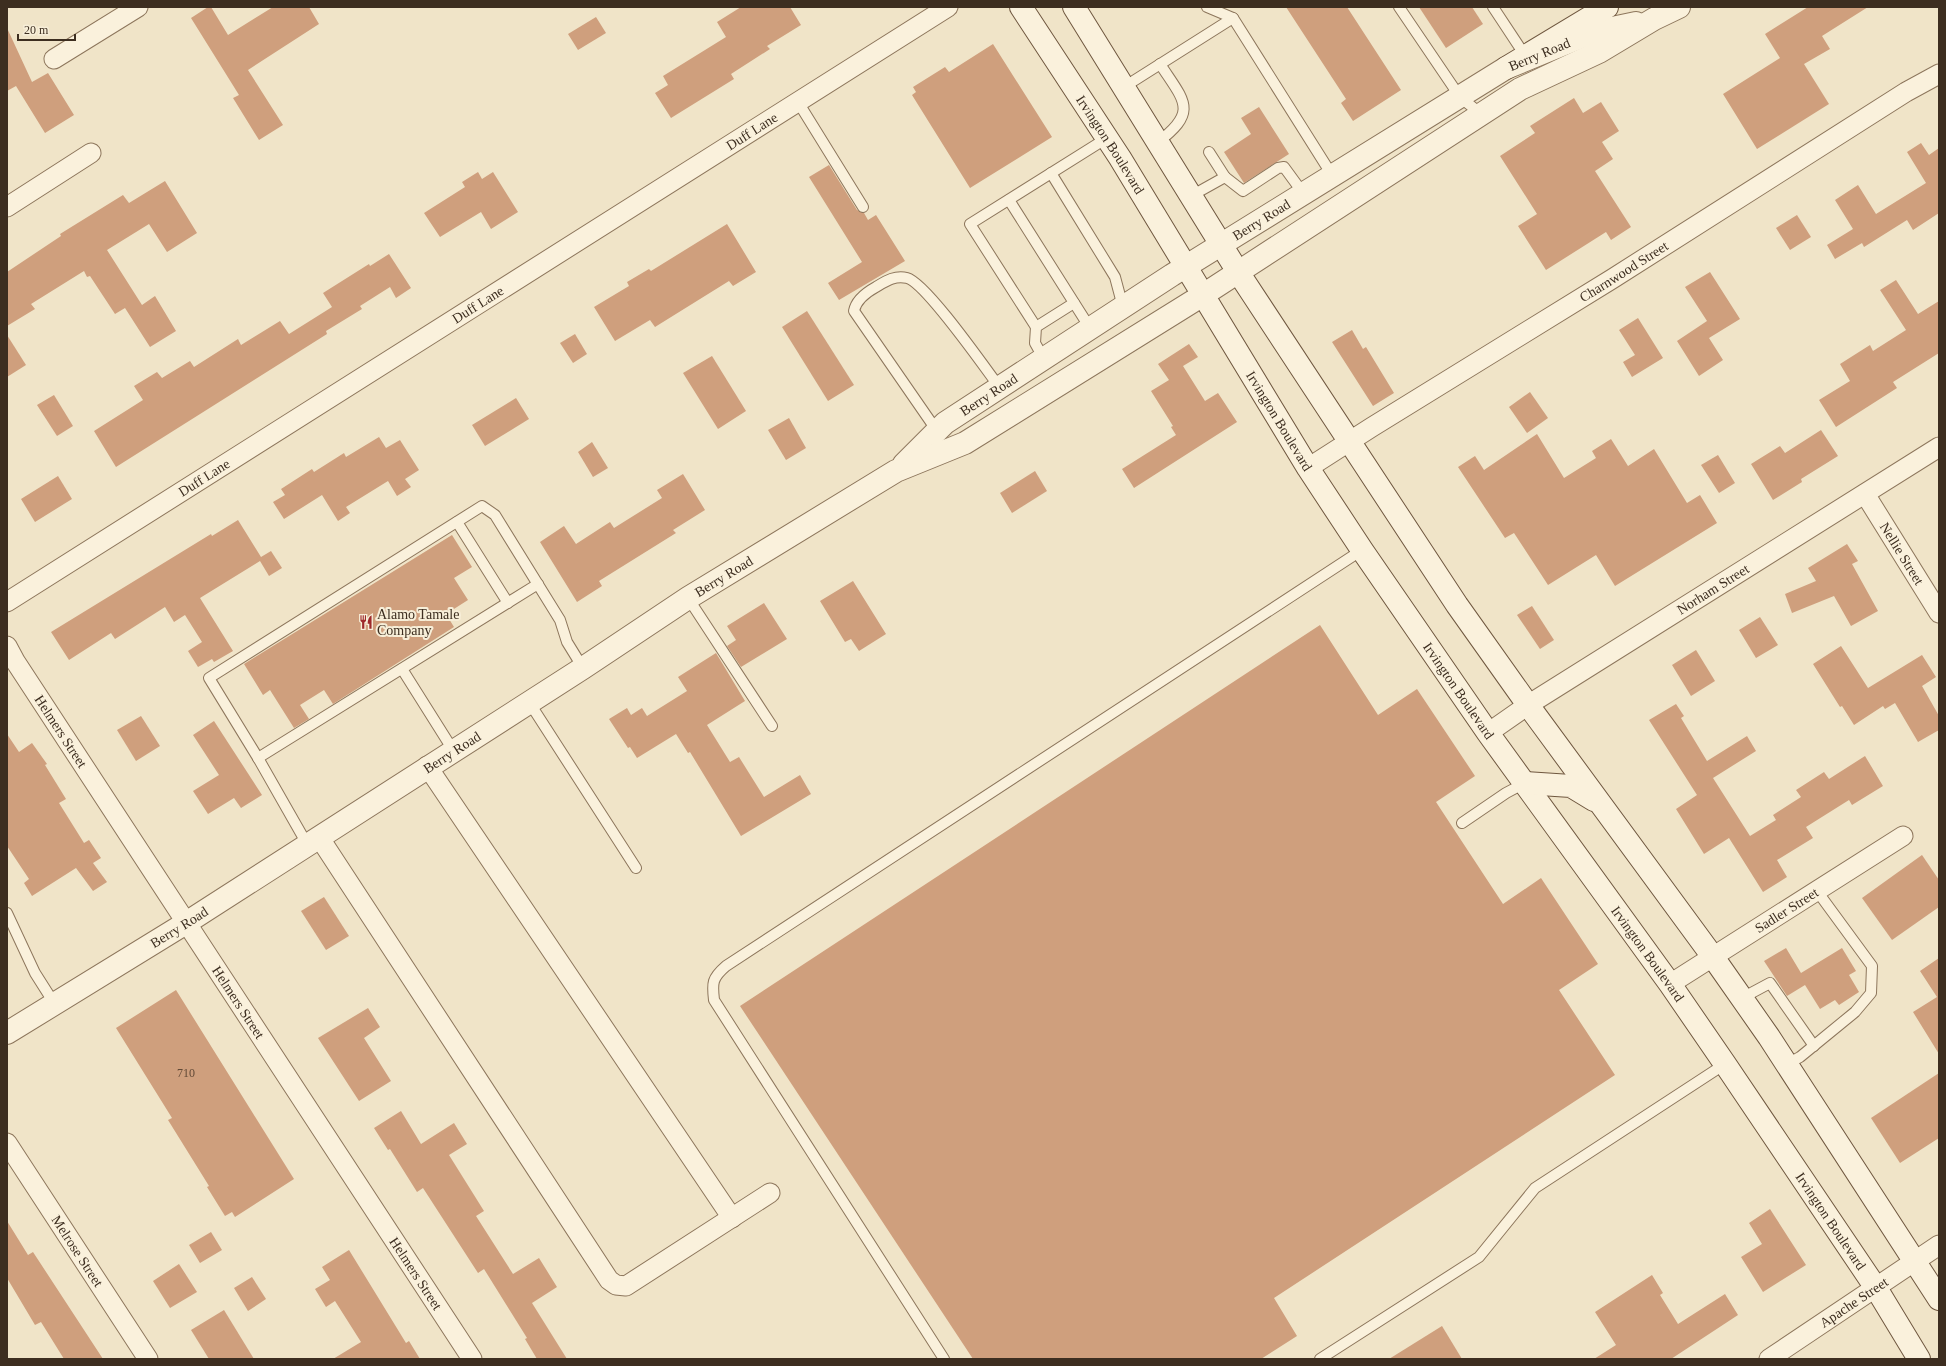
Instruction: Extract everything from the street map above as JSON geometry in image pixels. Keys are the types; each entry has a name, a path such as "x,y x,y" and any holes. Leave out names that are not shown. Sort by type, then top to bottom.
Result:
{"main road":[{"name":"Irvington Boulevard","path":"1021,7 1107,138 1308,468 1362,550 1488,733 1670,984 1876,1288 1919,1359"},
{"path":"1074,7 1220,244 1457,605 1528,705 1742,998 1787,1064 1939,1299"},
{"path":"1527,58 1607,7"},
{"name":"Berry Road","path":"7,1033 186,923 428,766 583,668 688,598 896,471 965,443 1203,295 1520,89 1599,52 1654,19 1679,7"},
{"name":"Berry Road","path":"896,471 945,424 1090,328 1220,244 1506,68 1527,58 1593,32 1654,19"},
{"path":"1525,783 1571,786 1602,805"}],"street":[{"path":"54,60 138,7"},
{"name":"Duff Lane","path":"7,602 948,7"},
{"name":"Charnwood Street","path":"1308,468 1349,441 1612,279 1906,92 1939,74"},
{"path":"7,207 91,153"},
{"name":"Norham Street","path":"1488,733 1528,705 1939,447"},
{"name":"Nellie Street","path":"1865,494 1939,613"},
{"name":"Helmers Street","path":"7,646 15,661 472,1359"},
{"path":"428,766 732,1218"},
{"name":"Sadler Street","path":"1670,984 1903,836"},
{"path":"313,840 609,1280 616,1285 626,1286 770,1193"},
{"name":"Melrose Street","path":"7,1143 148,1359"},
{"name":"Apache Street","path":"1769,1359 1939,1245"}],"lane":[{"path":"1207,7 1233,18 1332,175"},
{"path":"1398,7 1460,97 1481,114"},
{"path":"1493,7 1527,58"},
{"path":"1124,87 1233,18"},
{"path":"1158,142 1174,131 1184,114 1183,102 1160,64"},
{"path":"798,102 863,207"},
{"path":"1044,359 1035,343 1036,327 970,224 1107,138"},
{"path":"1209,152 1225,177 1243,191 1278,168 1284,166 1303,193"},
{"path":"1051,173 1115,277 1123,307"},
{"path":"1191,196 1225,177"},
{"path":"1009,200 1090,328"},
{"path":"937,431 854,311 855,304 871,290 890,278 908,278 926,293 961,335 1000,388"},
{"path":"1036,327 1074,303"},
{"path":"313,840 258,758 209,678 482,506 495,515 560,620 568,642 583,668"},
{"path":"457,522 508,603"},
{"path":"944,1359 714,1000 712,984 718,974 726,966 1362,550"},
{"path":"258,758 538,584"},
{"path":"688,598 772,726"},
{"path":"402,669 453,750"},
{"path":"529,702 636,868"},
{"path":"1462,823 1506,793 1525,783"},
{"path":"1787,1064 1800,1057 1855,1012 1871,993 1872,966 1817,891"},
{"path":"7,914 36,974 54,1003"},
{"path":"1742,998 1770,983 1814,1046"},
{"path":"1320,1359 1479,1257 1535,1188 1725,1064"}],"building":[{"path":"208,7 211,7 228,35 273,7 309,7 319,24 248,70 283,125 259,140 233,98 239,95 191,18"},
{"path":"741,7 790,7 801,25 767,46 770,49 731,74 734,79 671,118 655,93 668,85 663,76 726,37 717,22"},
{"path":"1286,7 1347,7 1401,90 1353,121 1341,103 1346,99"},
{"path":"1419,7 1472,7 1483,24 1446,48"},
{"path":"1808,7 1868,7 1822,36 1830,49 1804,64 1829,104 1757,149 1723,94 1780,58 1765,34"},
{"path":"596,17 606,33 578,50 568,34"},
{"path":"7,28 32,82 48,73 74,115 45,133 16,86 7,91"},
{"path":"993,44 1052,137 970,188 912,95 916,92 913,87 945,67 949,72"},
{"path":"1574,98 1583,113 1601,102 1619,131 1602,142 1613,159 1595,171 1631,227 1611,240 1606,232 1546,270 1518,226 1537,214 1500,156 1535,133 1530,126"},
{"path":"1259,107 1289,154 1244,183 1224,152 1251,134 1241,118"},
{"path":"1921,143 1929,155 1939,148 1939,213 1913,230 1907,220 1864,247 1862,243 1835,259 1827,245 1853,229 1835,200 1858,185 1876,214 1926,183 1907,152"},
{"path":"829,165 857,210 864,213 868,220 876,215 905,261 839,300 828,283 862,262 809,177"},
{"path":"478,172 482,179 493,172 518,212 491,229 481,212 440,237 424,213 465,187 462,182"},
{"path":"165,181 197,233 167,252 149,224 107,250 142,305 155,296 176,331 150,347 125,308 115,314 90,276 87,277 84,271 31,304 35,309 7,326 7,272 61,236 60,234 123,195 129,203"},
{"path":"1797,215 1811,237 1790,250 1776,228"},
{"path":"727,224 756,272 733,286 729,281 655,327 650,320 615,341 594,307 629,286 627,282 649,269 651,271"},
{"path":"389,254 411,288 396,298 390,287 360,306 362,309 326,331 327,334 116,467 94,431 143,400 134,386 157,372 162,378 190,361 194,367 238,339 241,345 280,321 289,334 332,307 323,293 369,264 370,266"},
{"path":"1710,272 1740,319 1709,338 1723,360 1699,376 1677,341 1707,321 1685,287"},
{"path":"1896,280 1918,314 1939,301 1939,353 1893,382 1897,388 1836,427 1819,400 1850,381 1840,364 1870,345 1873,351 1906,330 1880,290"},
{"path":"807,311 854,385 828,401 782,327"},
{"path":"1638,318 1663,358 1632,377 1623,362 1635,355 1619,330"},
{"path":"1352,330 1363,349 1366,347 1394,393 1373,406 1332,342"},
{"path":"575,334 587,354 573,363 560,343"},
{"path":"7,335 26,365 7,377"},
{"path":"1189,344 1198,357 1183,366 1205,401 1218,393 1237,422 1134,488 1122,469 1176,435 1171,427 1173,426 1151,391 1169,380 1158,364"},
{"path":"712,356 746,411 718,429 683,373"},
{"path":"1530,392 1548,418 1527,433 1509,407"},
{"path":"54,395 73,426 57,436 37,405"},
{"path":"516,398 529,419 485,446 472,425"},
{"path":"789,418 806,448 786,460 768,430"},
{"path":"1821,430 1838,456 1801,479 1802,482 1773,500 1751,464 1780,446 1785,453"},
{"path":"1537,434 1564,478 1596,458 1592,451 1611,439 1628,466 1654,449 1687,503 1700,495 1717,523 1615,586 1596,555 1548,585 1514,533 1505,538 1458,467 1475,456 1484,470"},
{"path":"379,437 386,448 400,440 419,470 405,479 411,487 397,496 388,481 346,507 350,513 338,521 322,495 284,519 273,502 285,495 281,489 312,469 314,472 344,453 346,457"},
{"path":"592,442 608,468 593,477 578,452"},
{"path":"1718,455 1735,483 1719,493 1701,465"},
{"path":"1035,471 1047,491 1012,513 1000,493"},
{"path":"683,474 705,510 673,530 676,533 599,581 602,586 577,602 540,542 564,526 576,544 610,522 614,528 662,498 657,490"},
{"path":"58,476 72,499 35,522 21,499"},
{"path":"238,520 261,557 271,551 282,568 269,576 260,561 200,598 233,651 214,662 212,659 198,667 188,651 202,642 185,615 174,622 165,607 115,639 111,633 69,660 51,632 211,534 212,536"},
{"path":"452,535 472,567 454,578 468,600 446,614 454,627 333,704 324,690 300,705 309,719 294,728 270,690 263,695 244,664"},
{"path":"1847,544 1858,561 1852,564 1878,611 1851,626 1834,596 1792,613 1785,594 1816,581 1808,568"},
{"path":"853,581 886,634 859,651 851,639 845,642 820,601"},
{"path":"764,603 787,639 741,667 727,646 736,640 727,626"},
{"path":"1532,606 1554,640 1540,649 1517,615"},
{"path":"1760,617 1778,645 1756,658 1739,630"},
{"path":"1320,625 1378,715 1417,689 1475,776 1436,802 1503,904 1541,878 1598,964 1559,990 1615,1075 1274,1298 1297,1336 1261,1359 973,1359 740,1006"},
{"path":"1841,646 1868,688 1922,655 1936,677 1922,686 1939,716 1939,730 1918,742 1895,703 1885,709 1883,706 1854,725 1842,706 1840,707 1813,664"},
{"path":"1696,650 1715,681 1691,696 1672,665"},
{"path":"716,653 745,701 707,725 730,762 739,757 764,797 800,775 811,794 741,836 690,752 688,753 676,734 637,758 630,747 628,748 609,719 627,708 631,715 642,708 647,716 687,691 678,677"},
{"path":"1676,704 1684,716 1681,718 1707,761 1747,736 1756,751 1713,778 1750,836 1776,820 1773,815 1801,797 1796,790 1824,772 1829,779 1865,756 1883,786 1852,805 1849,800 1806,827 1813,838 1777,860 1787,877 1763,892 1729,838 1704,854 1676,809 1697,795 1649,720"},
{"path":"141,716 160,746 136,761 117,730"},
{"path":"214,721 262,795 241,808 234,798 208,814 193,791 219,775 193,735"},
{"path":"7,734 19,752 32,743 47,764 45,765 66,799 59,803 84,843 89,840 101,858 93,863 107,882 93,891 76,868 32,896 24,883 29,879 7,846"},
{"path":"1922,855 1939,880 1939,907 1892,940 1862,898"},
{"path":"324,897 349,936 326,950 301,911"},
{"path":"1786,948 1801,973 1842,948 1856,971 1849,975 1859,992 1839,1005 1835,1000 1820,1009 1805,985 1787,996 1764,961"},
{"path":"1939,958 1939,1054 1913,1012 1937,997 1920,971"},
{"path":"176,990 294,1179 235,1217 232,1212 225,1216 207,1187 209,1186 168,1120 172,1118 116,1028"},
{"path":"368,1008 380,1027 364,1038 391,1081 359,1101 318,1038"},
{"path":"1939,1073 1939,1138 1900,1163 1871,1118"},
{"path":"401,1111 421,1144 454,1123 467,1144 449,1155 484,1211 476,1216 513,1274 539,1258 557,1287 532,1303 567,1359 537,1359 525,1339 527,1338 484,1269 478,1273 423,1188 417,1192 390,1149 388,1150 374,1128"},
{"path":"1770,1209 1806,1265 1763,1292 1741,1257 1762,1244 1749,1223"},
{"path":"7,1221 28,1255 33,1252 103,1359 64,1359 41,1322 35,1325 7,1278"},
{"path":"211,1232 222,1250 200,1263 189,1245"},
{"path":"349,1250 406,1343 409,1341 420,1359 333,1359 361,1342 335,1301 326,1307 315,1289 330,1280 322,1267"},
{"path":"179,1264 197,1292 170,1308 153,1281"},
{"path":"1652,1275 1663,1293 1660,1295 1678,1324 1725,1294 1738,1315 1671,1359 1594,1359 1616,1345 1595,1312"},
{"path":"252,1277 266,1299 248,1311 234,1288"},
{"path":"224,1310 254,1359 209,1359 191,1330"},
{"path":"1442,1326 1462,1359 1389,1359"}],"place":[{"name":"Alamo Tamale Company","path":"366,622"}]}
